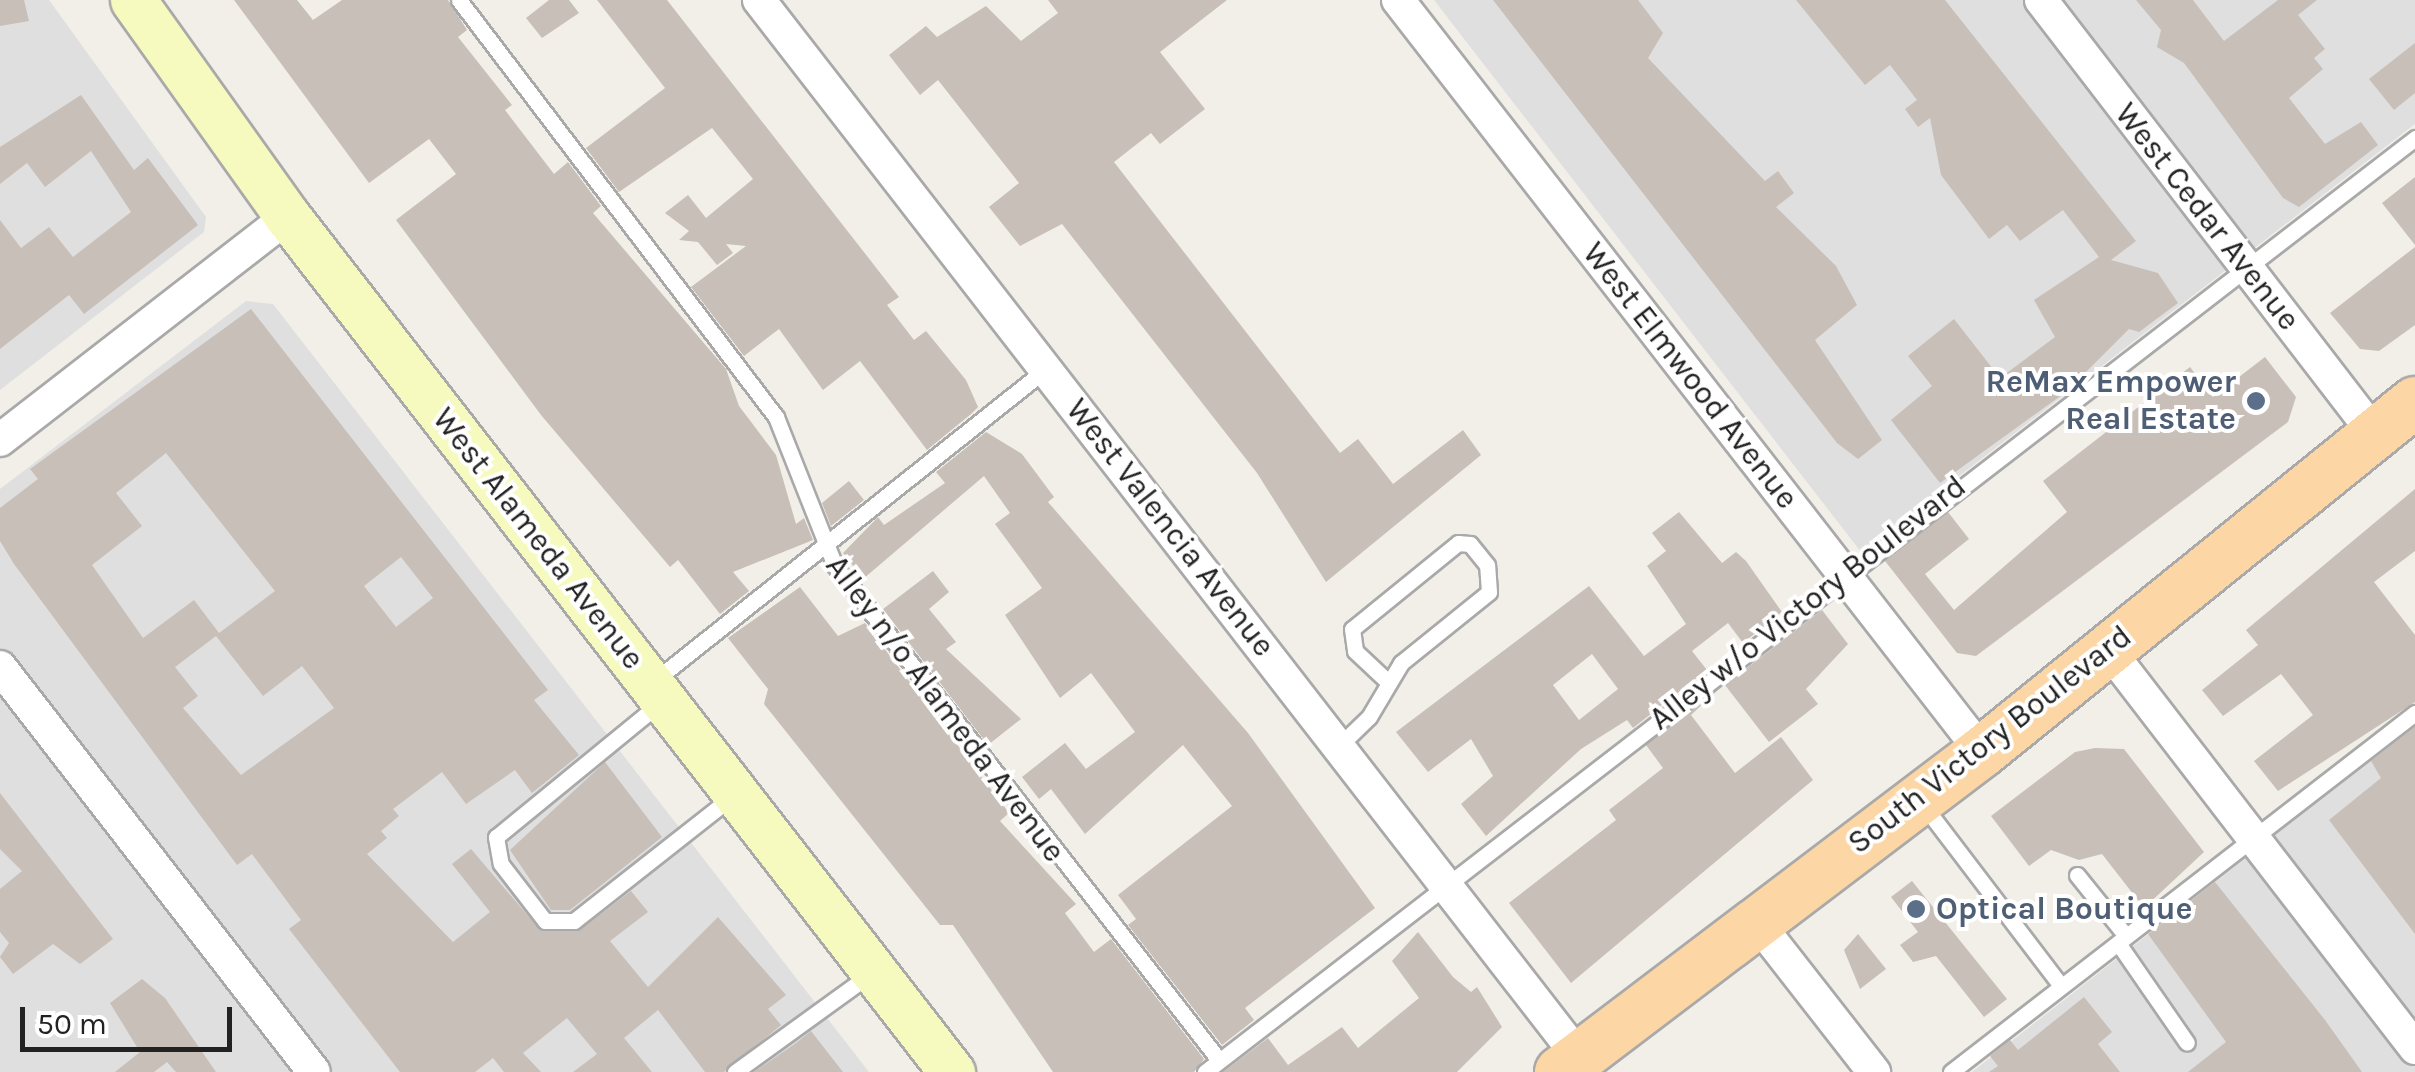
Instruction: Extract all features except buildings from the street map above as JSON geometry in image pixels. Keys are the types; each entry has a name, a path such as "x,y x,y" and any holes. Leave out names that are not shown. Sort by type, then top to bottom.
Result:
{"main road":[{"name":"West Alameda Avenue","path":"133,0 288,218 952,1072"},
{"name":"South Victory Boulevard","path":"1569,1064 1982,752 2415,402"}],"street":[{"name":"West Valencia Avenue","path":"760,0 1448,882 1569,1064"},
{"name":"West Elmwood Avenue","path":"1398,0 1982,752"},
{"name":"West Cedar Avenue","path":"2041,0 2374,433"},
{"path":"0,440 288,218"},
{"path":"2108,648 2415,1048"},
{"path":"0,667 314,1072"},
{"path":"1756,922 1874,1072"}],"lane":[{"name":"Alley n/o Alameda Avenue","path":"459,0 776,417 821,546 1220,1060"},
{"name":"Alley w/o Victory Boulevard","path":"1205,1072 2244,266 2415,138"},
{"path":"736,793 574,922 545,921 501,864 496,838 821,546 1046,369"},
{"path":"1340,745 1388,682 1489,592 1487,565 1470,544 1458,543 1352,629 1355,650 1388,682"},
{"path":"1951,1072 2415,713"},
{"path":"1918,799 2062,986"},
{"path":"2077,875 2187,1043"},
{"path":"735,1072 874,972"}],"shaded area":[{"path":"0,0 49,0 206,217 204,232 0,390"},
{"path":"1434,0 2415,0 2415,124 1861,552"},
{"path":"246,301 273,304 869,1072 0,1072 0,489"},
{"path":"2415,722 2415,1072 1972,1072 2279,832"}],"place":[{"name":"ReMax Empower Real Estate","path":"2256,401"},
{"name":"Optical Boutique","path":"1916,909"}]}
